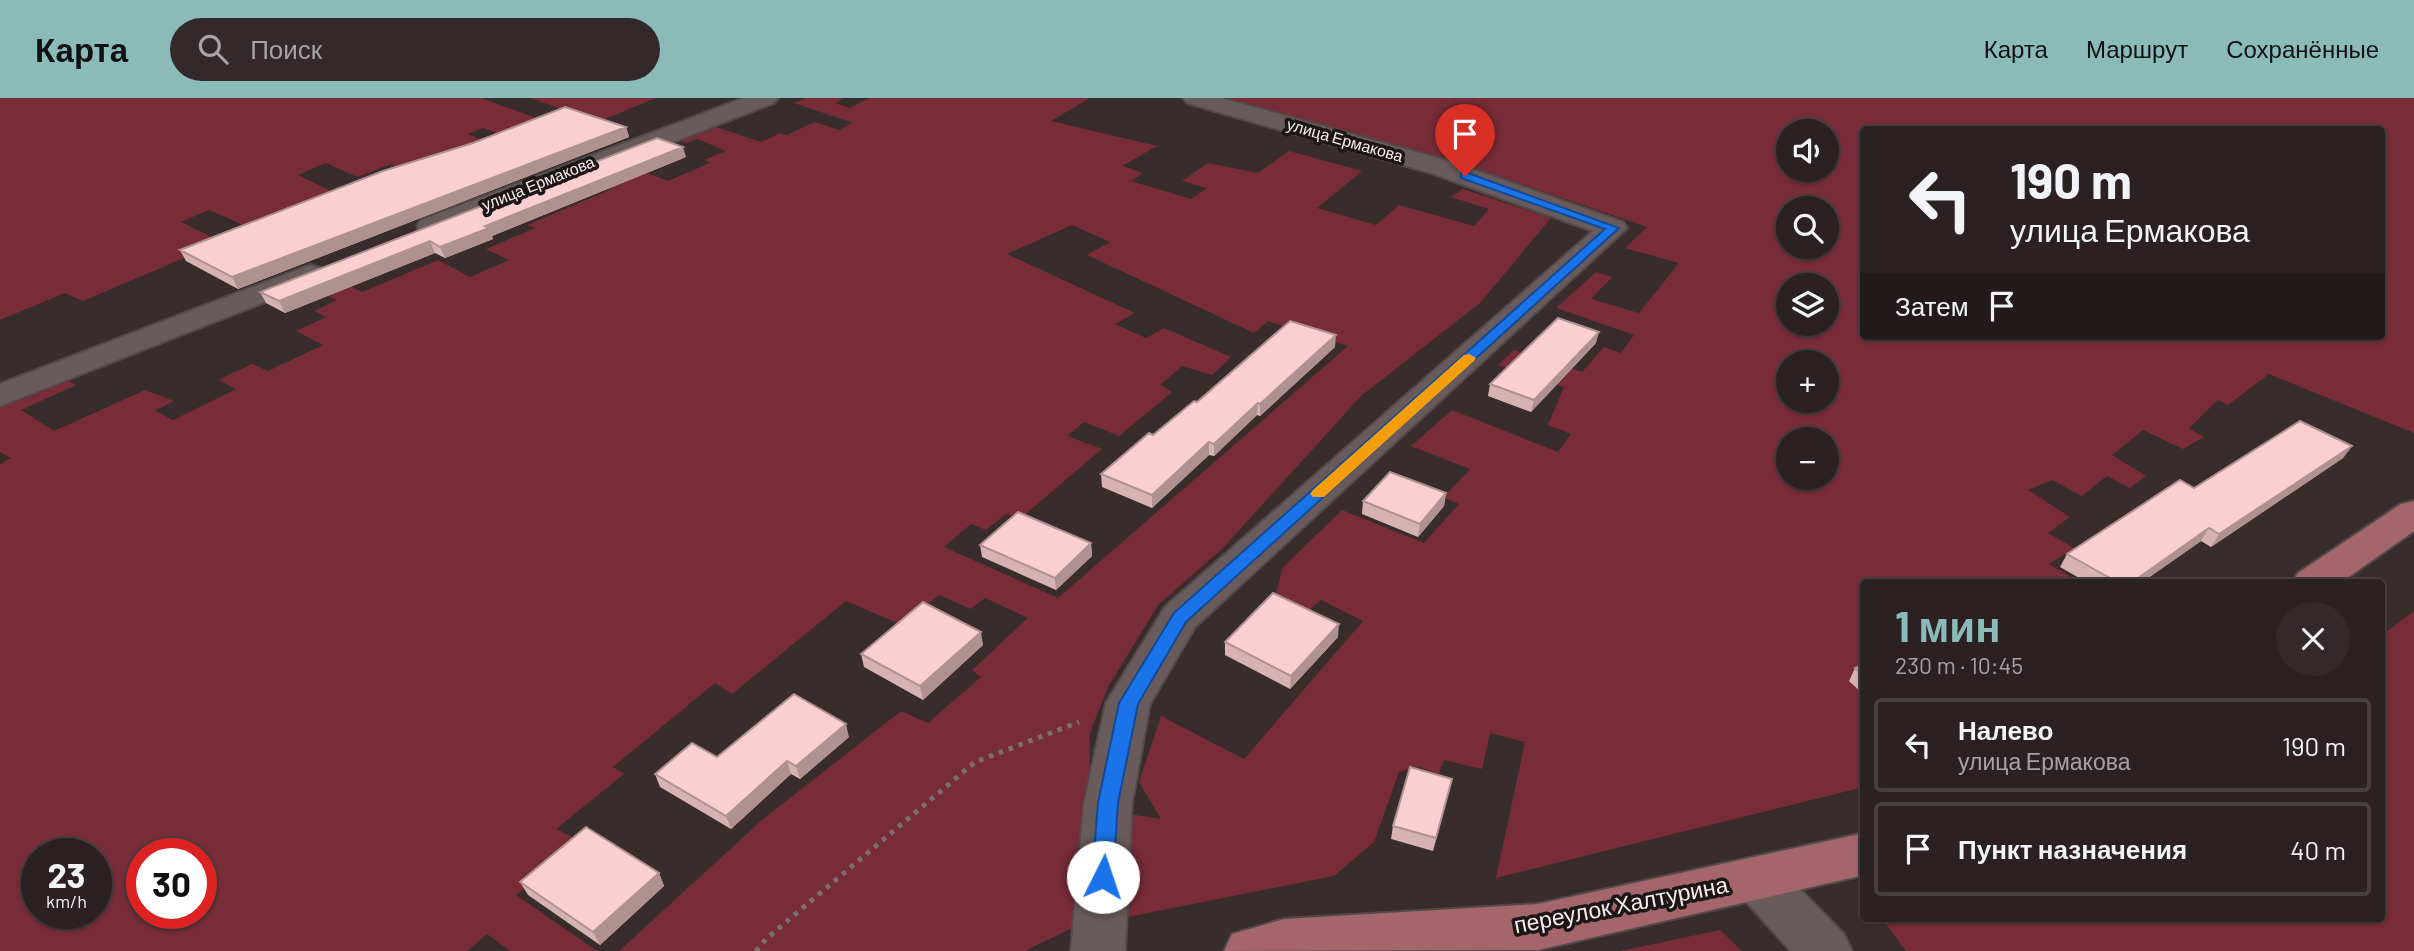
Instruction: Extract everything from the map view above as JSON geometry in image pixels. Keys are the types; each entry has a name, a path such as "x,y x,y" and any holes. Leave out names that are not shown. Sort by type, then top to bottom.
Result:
{"main road":[{"path":"2318,579 2414,513"},
{"name":"переулок Халтурина","path":"1251,951 1284,943 1538,927 1860,854"}],"street":[{"name":"улица Ермакова","path":"403,237 611,155 766,98"},
{"name":"улица Ермакова","path":"1128,703 1180,618 1613,228 1440,167 1195,98"},
{"path":"0,396 338,262"},
{"path":"1098,951 1108,803 1128,703"},
{"path":"1756,878 1825,951"}],"path":[{"path":"756,951 766,939 975,762 1128,703"}],"shaded area":[{"path":"0,98 481,98 542,120 502,135 483,128 468,134 481,140 413,172 391,164 357,177 326,163 298,175 333,192 248,227 209,210 181,222 222,242 83,301 65,293 0,320"},
{"path":"530,98 656,98 598,122"},
{"path":"806,98 843,98 835,103 849,108 870,98 1090,98 1051,121 1157,146 1122,166 1143,173 1131,181 1191,199 1207,188 1182,181 1208,163 1258,173 1289,151 1362,171 1317,208 1376,225 1399,205 1474,226 1489,209 1451,197 1463,189 1551,218 1480,303 1361,396 1222,549 1158,605 1108,687 1090,733 1089,808 1161,819 1139,782 1161,716 1244,759 1363,621 1321,600 1307,612 1275,597 1283,567 1342,510 1424,543 1459,504 1444,497 1470,469 1411,446 1452,410 1558,452 1571,434 1548,425 1564,387 1498,365 1514,350 1582,372 1604,347 1621,353 1634,335 1556,308 1596,272 1612,277 1591,299 1639,313 1679,263 1625,248 1647,227 1457,162 1225,98 2414,98 2414,433 2269,374 2228,405 2218,400 2189,428 2204,437 2183,449 2143,430 2112,455 2146,476 2130,488 2107,476 2082,496 2052,480 2028,490 2070,517 2048,533 2074,548 2049,564 2074,579 1860,579 1860,788 1496,878 1525,742 1490,733 1482,769 1444,760 1439,774 1419,767 1399,772 1374,842 1334,876 1072,928 1025,951 619,951 762,820 901,711 928,723 981,677 972,670 1028,618 985,598 971,609 939,595 902,625 846,601 732,694 715,683 613,767 624,774 556,829 580,841 516,895 597,951 510,951 487,934 467,951 0,951 0,464 11,458 0,452 0,405 62,377 76,385 21,410 54,431 145,390 174,401 155,411 173,420 236,389 218,380 252,364 268,371 323,345 296,331 326,317 314,311 337,300 303,284 327,274 362,292 438,260 470,277 509,260 486,249 535,228 527,225 612,189 577,174 616,161 668,181 710,163 704,160 726,151 697,139 686,143 675,139 716,127 761,142 780,133 787,135 815,122 839,130 853,123 794,103","holes":["1072,225 1110,242 1087,255 1254,333 1268,321 1348,346 1058,598 944,547 971,524 986,530 1006,514 1021,518 1102,449 1067,436 1084,422 1119,436 1172,392 1160,385 1182,366 1212,375 1231,357 1164,328 1146,338 1115,324 1135,313 1007,254"]},
{"path":"2414,611 2414,951 1906,951 1886,924 2385,922 2385,633"},
{"path":"1720,930 1742,951 1620,951"}],"building":[{"path":"565,107 626,127 232,277 180,250 383,171 473,143"},
{"path":"657,138 683,147 485,226 489,228 440,247 430,241 279,301 260,292"},
{"path":"1558,318 1599,332 1534,400 1490,384"},
{"path":"1290,321 1336,335 1214,444 1209,442 1152,495 1101,474 1149,433 1153,435 1194,401 1197,402"},
{"path":"2300,421 2352,446 2219,534 2209,528 2137,579 2112,579 2067,554 2180,480 2194,488"},
{"path":"1390,472 1446,493 1420,524 1363,501"},
{"path":"1018,512 1091,543 1055,578 980,545"},
{"path":"1273,593 1339,624 1291,676 1225,642"},
{"path":"923,602 981,632 920,686 861,654"},
{"path":"794,694 846,724 796,766 787,761 726,816 655,774 692,743 717,757"},
{"path":"1410,767 1452,779 1436,838 1393,826"},
{"path":"586,827 659,873 593,932 520,882"}],"slow traffic":[{"path":"1318,494 1469,358"}],"route":[{"path":"1103,877 1108,803 1128,703 1180,618 1613,228 1465,176"}]}
